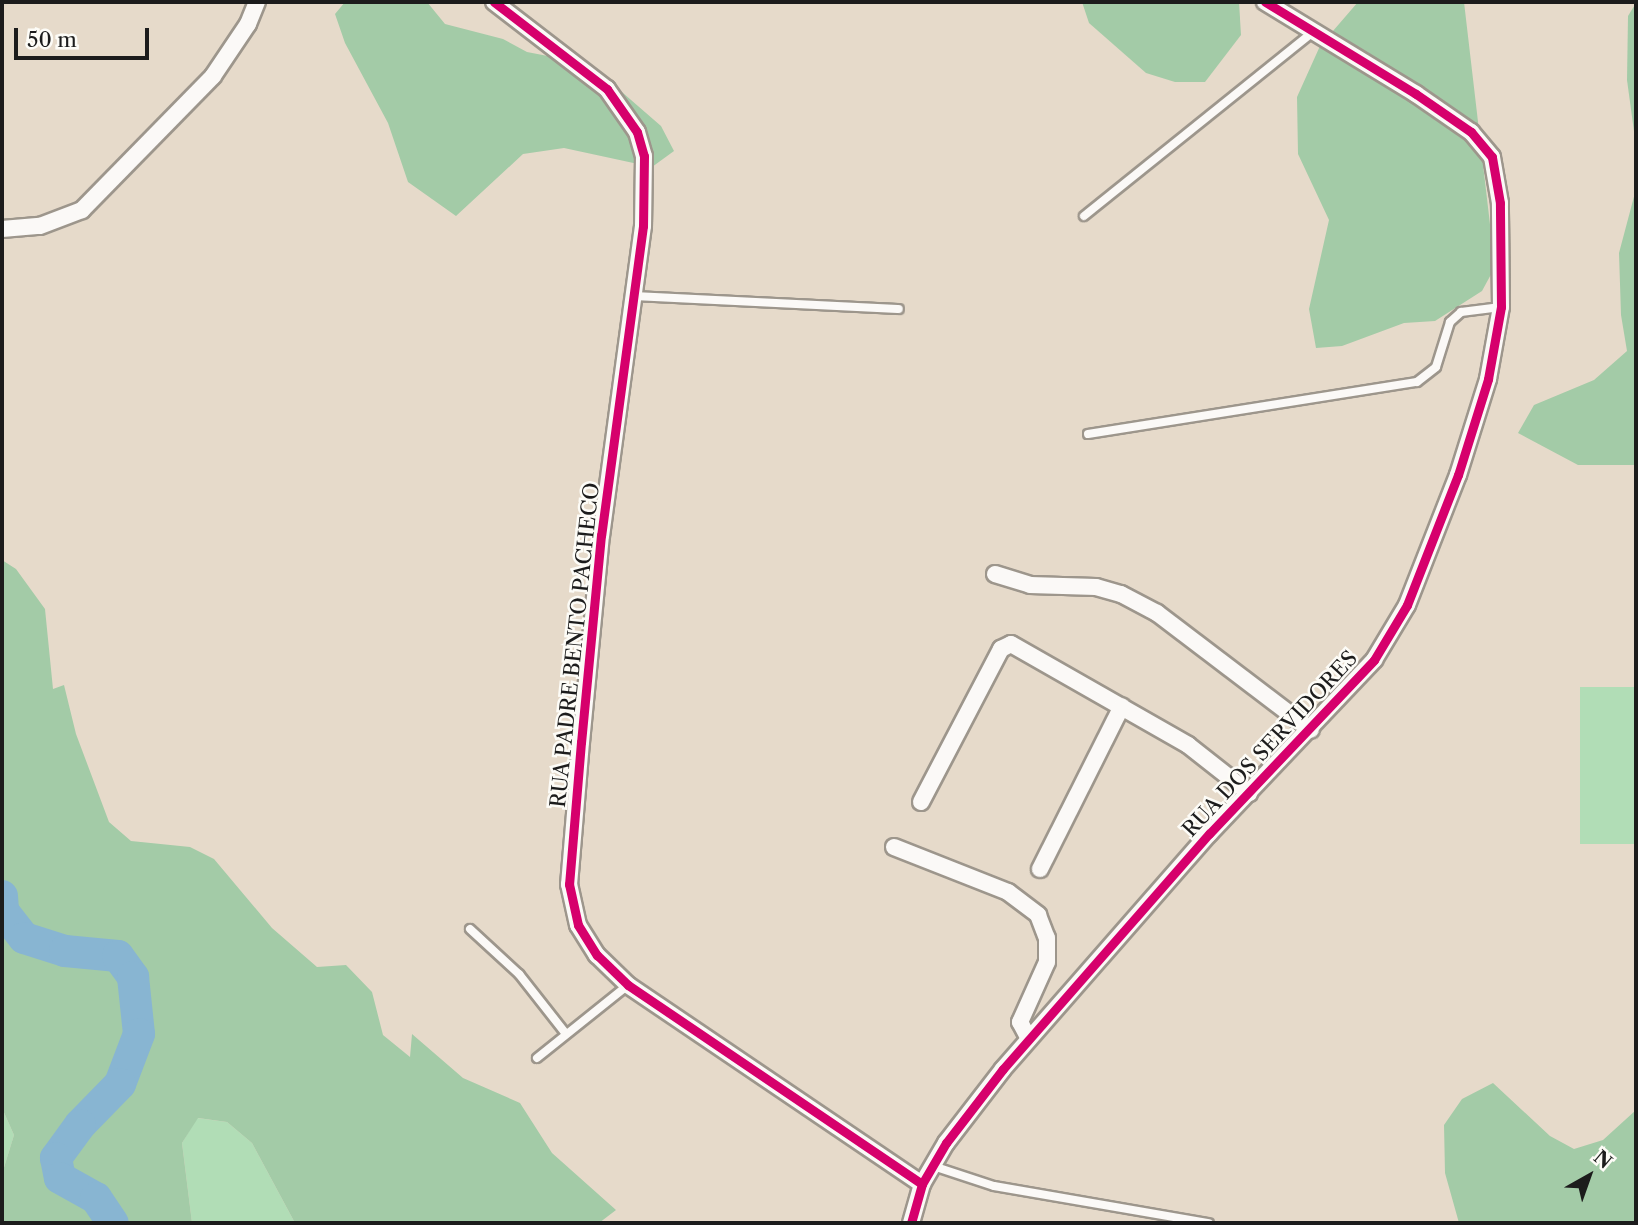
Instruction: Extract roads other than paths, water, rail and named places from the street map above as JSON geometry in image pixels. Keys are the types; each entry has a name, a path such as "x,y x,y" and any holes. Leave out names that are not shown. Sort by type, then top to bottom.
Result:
{"street":[{"path":"2,229 40,226 69,217 88,205 213,76 248,24 257,2"},
{"name":"RUA PADRE BENTO PACHECO","path":"494,2 607,89 637,132 646,187 601,535 569,884 578,925 597,955 628,985 922,1184"},
{"name":"RUA DOS SERVIDORES","path":"911,1223 922,1184 933,1166 967,1115 1029,1039 1249,793 1374,660 1407,606 1474,427 1501,307 1500,203 1496,170 1483,143 1416,94 1265,2"},
{"path":"995,574 1030,585 1096,587 1121,594 1157,613 1311,730"},
{"path":"921,802 1001,649 1011,644 1188,745 1249,793"},
{"path":"1041,869 1122,706"},
{"path":"894,847 1008,892 1038,915 1047,938 1047,962 1020,1022 1029,1039"}],"lane":[{"path":"1084,216 1314,31"},
{"path":"633,296 899,309"},
{"path":"1088,434 1417,382 1436,367 1450,322 1461,312 1501,307"},
{"path":"470,929 519,974 566,1034"},
{"path":"537,1058 628,985"},
{"path":"933,1166 994,1186 1209,1223"}],"waterway":[{"path":"2,896 3,911 24,938 65,951 118,956 133,977 139,1034 120,1084 80,1125 56,1158 60,1178 96,1198 113,1223"}]}
